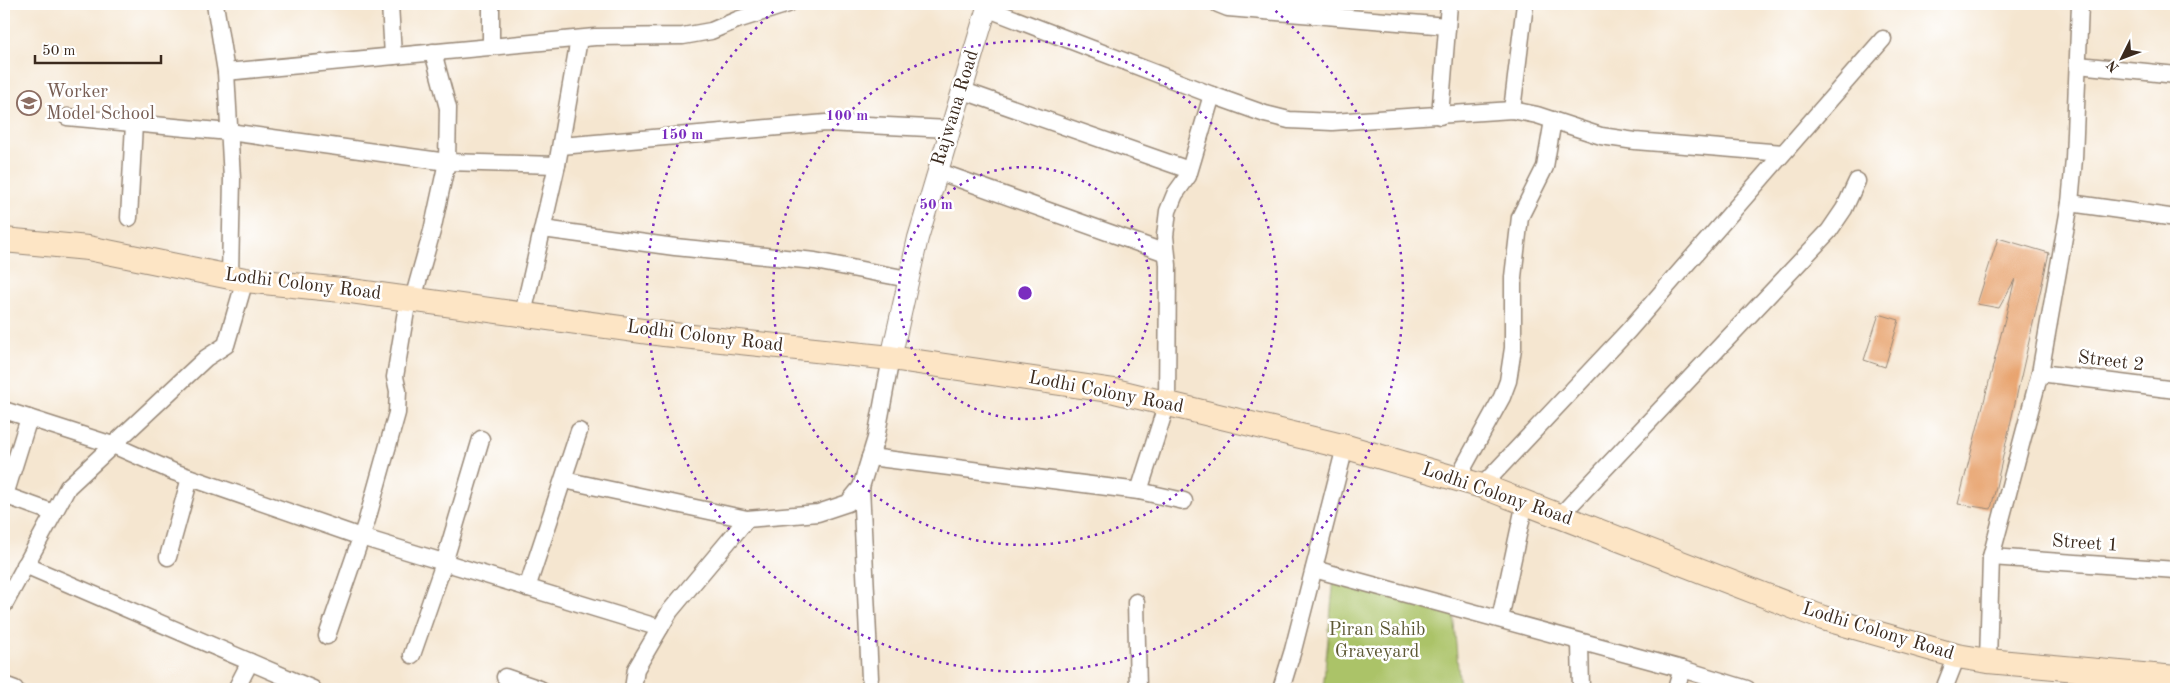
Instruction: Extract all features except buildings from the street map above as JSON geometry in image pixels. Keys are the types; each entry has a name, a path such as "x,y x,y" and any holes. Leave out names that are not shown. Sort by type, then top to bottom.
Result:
{"main road":[{"name":"Lodhi Colony Road","path":"4,240 88,248 238,279 410,299 664,334 891,358 1115,391 1345,447 1482,486 1823,618 1957,656 1988,661 2176,678"}],"street":[{"path":"4,605 68,487 206,358 226,345 238,279 226,72 215,4"},
{"path":"390,4 393,56"},
{"path":"491,4 491,47"},
{"path":"226,72 595,36 683,36 711,31 737,20 788,4"},
{"path":"1218,4 1228,8 1447,26"},
{"path":"1440,116 1449,4"},
{"path":"1512,110 1524,4"},
{"path":"1988,661 1991,558 2040,373 2070,203 2074,159 2080,4"},
{"path":"987,6 1265,114 1305,121 1332,122 1512,110 1537,115 1601,136 1635,141 1783,153"},
{"name":"Rajwana Road","path":"891,358 908,278 937,171 987,6"},
{"path":"523,314 561,146 579,39"},
{"path":"1482,486 1628,331 1883,39"},
{"path":"327,636 361,537 397,412 398,390 395,377 410,299 432,231 447,162 448,108 433,52"},
{"path":"2078,65 2176,75"},
{"path":"961,90 1190,170"},
{"path":"1139,492 1166,403 1165,236 1168,212 1175,194 1188,176 1212,95"},
{"path":"67,118 229,132 447,162 557,165"},
{"path":"1457,479 1502,397 1508,382 1513,348 1513,277 1520,216 1545,167 1553,120"},
{"path":"561,146 826,123 949,129"},
{"path":"129,218 134,124"},
{"path":"937,171 1166,253"},
{"path":"1560,516 1829,231 1844,208 1857,181"},
{"path":"2070,203 2176,218"},
{"path":"543,229 675,248 815,261 908,278"},
{"path":"870,678 861,487 876,438 891,358"},
{"name":"Street 2","path":"2040,373 2176,390"},
{"path":"4,410 113,446 190,478 361,537 660,628"},
{"path":"29,418 4,495 54,513"},
{"path":"527,588 579,431"},
{"path":"412,655 444,563 481,439"},
{"path":"1281,689 1345,447"},
{"path":"870,456 1139,492 1184,501"},
{"path":"168,557 190,478"},
{"path":"564,480 747,519 818,513 848,504 861,487"},
{"path":"1500,620 1525,502"},
{"path":"633,689 636,669 670,611 747,519"},
{"name":"Street 1","path":"1991,558 2176,570"},
{"path":"25,565 313,689"},
{"path":"1314,569 1682,669 1747,689"},
{"path":"1136,602 1138,689"},
{"path":"1580,642 1581,689"},
{"path":"1944,689 1957,656"},
{"path":"236,689 250,662"},
{"path":"1676,689 1682,669"},
{"path":"505,677 540,689"},
{"path":"4,684 15,689"}],"green space":[{"name":"Piran Sahib Graveyard","path":"1334,578 1453,612 1460,689 1323,689"}],"place":[{"name":"Worker Model School","path":"29,103"}]}
